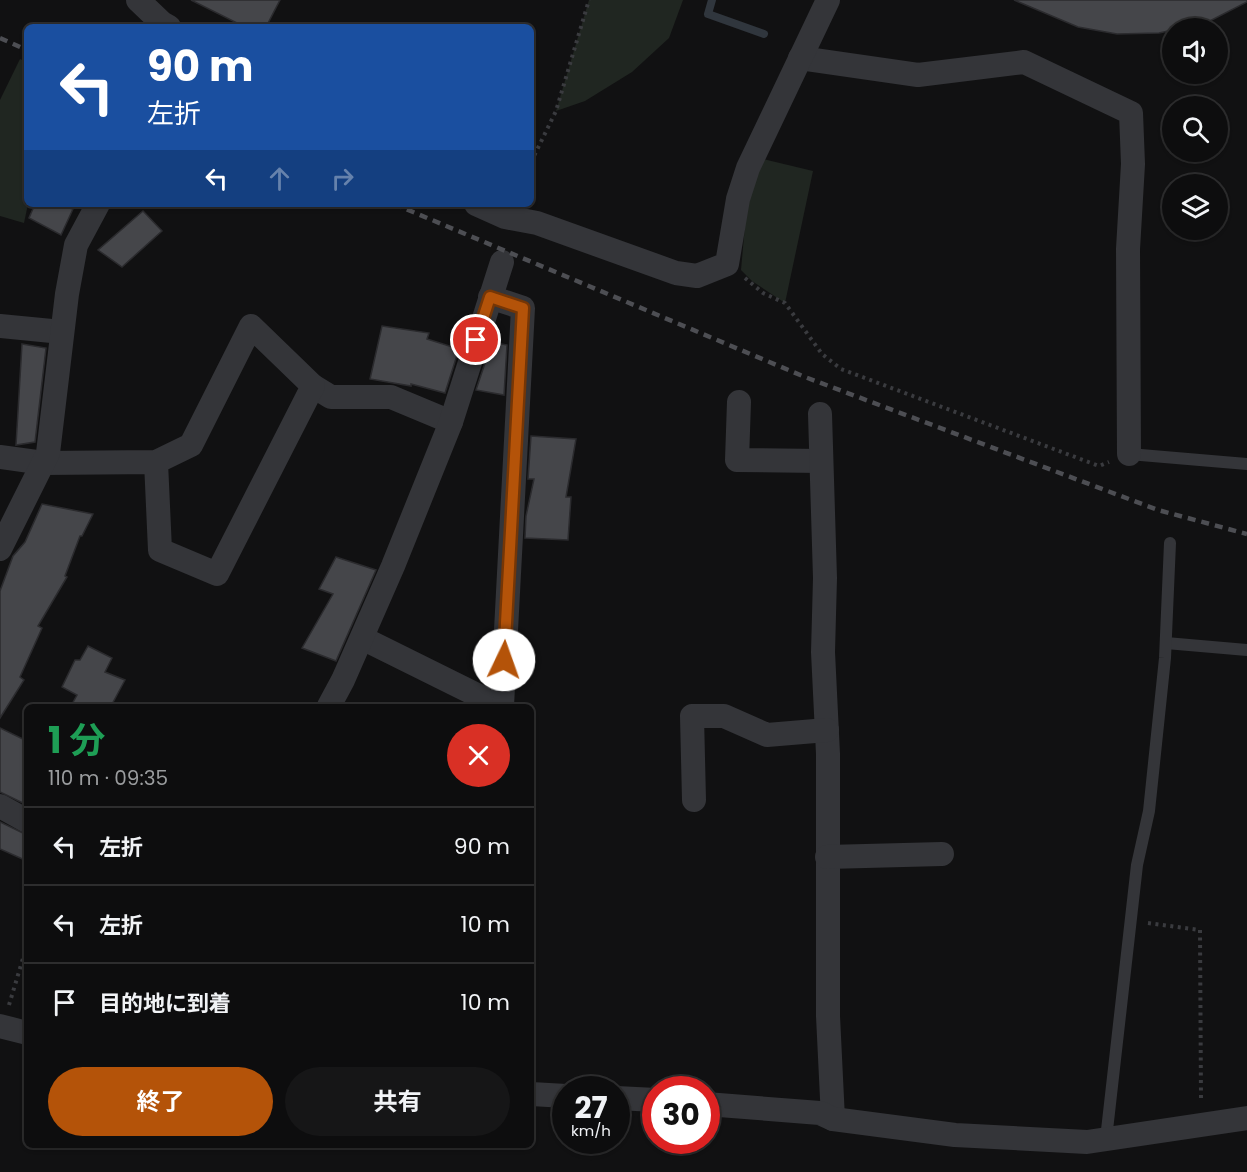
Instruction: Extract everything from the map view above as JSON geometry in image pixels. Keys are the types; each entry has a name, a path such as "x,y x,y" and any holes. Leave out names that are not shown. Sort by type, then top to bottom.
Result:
{"street":[{"path":"138,0 164,24"},
{"path":"483,207 505,216 537,223 676,273 697,276 728,264 738,199 748,168 828,0"},
{"path":"800,58 918,75 1024,62 1131,113 1133,164 1128,249 1129,454"},
{"path":"3,535 48,453 62,332 76,244 96,207"},
{"path":"330,704 362,638 451,422 502,262"},
{"path":"362,638 492,702 523,308 490,297"},
{"path":"0,326 62,332"},
{"path":"0,457 44,463 156,462 191,445 251,326 313,386 331,397 391,397 451,422"},
{"path":"156,462 160,550 217,574 313,386"},
{"path":"739,402 737,460 821,461"},
{"path":"820,414 825,578 823,652 827,730 828,1016 833,1119"},
{"path":"694,800 692,716 724,716 767,735 827,730"},
{"path":"0,806 24,819"},
{"path":"827,857 942,854"},
{"path":"1,1026 24,1032"},
{"path":"534,1094 552,1095"},
{"path":"720,1105 820,1113 833,1119 955,1135 1087,1142 1247,1118"}],"lane":[{"path":"1129,454 1247,464"},
{"path":"1106,1139 1137,865 1149,811 1166,643 1170,543"},
{"path":"1166,643 1247,650"}],"path":[{"path":"534,156 556,111 589,0"},
{"path":"728,264 763,293 785,303 822,354 841,369 1099,466 1129,454"},
{"path":"1131,921 1200,930 1201,1125"},
{"path":"1,1026 24,954"}],"shaded area":[{"path":"589,0 683,0 669,38 632,72 585,101 556,111"},
{"path":"20,59 24,61 24,207 27,207 24,223 0,216 0,100"},
{"path":"763,159 813,171 785,303 752,281 741,270 747,203"}],"building":[{"path":"191,0 280,0 268,24 239,24"},
{"path":"1014,0 1247,0 1216,18 1162,18 1162,32 1159,33 1117,34 1078,27"},
{"path":"34,207 73,209 61,235 29,218"},
{"path":"143,211 162,231 122,267 98,250"},
{"path":"382,326 429,333 427,339 459,349 445,393 411,384 411,386 370,379"},
{"path":"492,342 507,345 504,395 476,390 487,357 489,358"},
{"path":"22,344 46,348 35,442 16,445"},
{"path":"531,436 576,439 566,497 571,497 568,540 525,538 526,516 534,479 528,479"},
{"path":"42,504 93,514 80,536 65,576 67,577 38,626 42,628 20,677 24,680 0,718 0,591 13,556 25,542"},
{"path":"336,557 376,570 336,661 302,648 333,594 319,589"},
{"path":"88,646 112,658 105,672 125,680 112,704 72,704 77,695 62,687 75,660 80,660"},
{"path":"0,728 24,740 24,804 0,792"},
{"path":"0,822 24,834 24,860 0,849"}],"waterway":[{"path":"712,0 708,14 764,34"}],"railway":[{"path":"0,38 24,49"},
{"path":"401,207 805,377 1158,510 1247,534"}],"route":[{"path":"476,340 490,297 523,308 504,660"}]}
